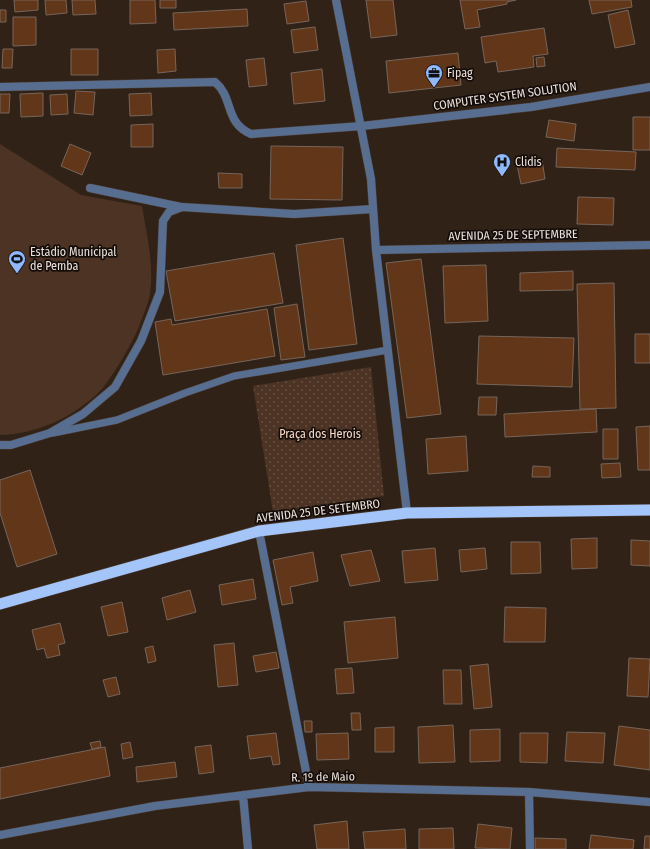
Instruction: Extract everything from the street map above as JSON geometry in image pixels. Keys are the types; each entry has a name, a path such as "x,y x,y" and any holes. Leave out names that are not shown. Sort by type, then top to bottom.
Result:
{"highway":[{"name":"AVENIDA 25 DE SETEMBRO","path":"0,604 259,531 407,513 650,510"}],"street":[{"path":"336,0 362,126 371,180 376,250 407,513"},
{"name":"COMPUTER SYSTEM SOLUTION","path":"0,87 215,82 220,86 240,129 251,134 362,126 531,107 650,87"},
{"path":"90,188 182,207 294,214 373,209"},
{"path":"0,445 11,445 50,433 84,414 115,388 141,341 160,292 163,221 169,212 182,207"},
{"name":"AVENIDA 25 DE SEPTEMBRE","path":"376,250 650,245"},
{"path":"259,531 308,788"},
{"name":"R. 1º de Maio","path":"0,835 155,806 308,788 529,792 650,802"},
{"path":"529,792 530,849"},
{"path":"243,796 248,849"}],"lane":[{"path":"50,433 117,420 185,393 234,376 388,350"}],"green space":[{"path":"0,144 81,195 142,206 149,250 151,283 149,298 138,329 119,364 101,390 86,404 51,424 26,432 0,435"},
{"name":"Praça dos Herois","path":"371,367 384,496 273,512 253,386"}],"building":[{"path":"14,0 38,0 38,10 15,12"},
{"path":"45,0 66,0 67,13 46,15"},
{"path":"72,0 95,0 96,14 73,15"},
{"path":"130,0 155,0 156,23 130,24"},
{"path":"160,0 176,0 176,8 160,8"},
{"path":"366,0 393,0 397,35 371,38"},
{"path":"460,0 516,0 507,2 507,4 477,10 480,27 465,29"},
{"path":"589,0 631,0 632,7 592,14"},
{"path":"306,1 309,21 287,24 284,4"},
{"path":"247,9 248,26 174,30 173,13"},
{"path":"0,10 6,10 6,22 0,22"},
{"path":"628,10 635,44 615,48 608,15"},
{"path":"13,17 36,17 36,45 13,46"},
{"path":"315,27 318,50 294,53 291,30"},
{"path":"544,28 548,54 533,56 534,67 498,72 496,61 485,63 481,37"},
{"path":"3,49 13,49 12,68 2,68"},
{"path":"71,49 98,49 98,75 71,75"},
{"path":"175,49 176,71 158,73 157,50"},
{"path":"458,53 461,85 389,93 386,61"},
{"path":"544,57 545,66 537,67 536,58"},
{"path":"264,58 267,85 249,87 246,60"},
{"path":"322,69 325,101 294,104 291,73"},
{"path":"76,91 95,92 93,115 74,113"},
{"path":"43,93 43,116 21,117 20,94"},
{"path":"151,93 152,115 130,116 129,94"},
{"path":"0,94 10,94 9,113 0,113"},
{"path":"67,94 68,114 51,115 50,95"},
{"path":"633,117 650,117 650,150 633,150"},
{"path":"549,120 576,124 574,141 546,137"},
{"path":"153,124 153,147 131,147 131,125"},
{"path":"70,144 91,153 82,175 61,166"},
{"path":"271,146 343,147 342,200 270,199"},
{"path":"557,148 636,152 635,170 556,167"},
{"path":"542,160 545,179 521,184 517,165"},
{"path":"218,173 242,174 242,188 219,188"},
{"path":"578,197 614,198 613,225 577,224"},
{"path":"343,238 357,344 309,350 296,245"},
{"path":"274,253 283,303 175,321 166,271"},
{"path":"421,259 441,414 407,418 386,263"},
{"path":"486,265 488,321 445,323 443,266"},
{"path":"573,271 573,290 520,291 520,273"},
{"path":"614,283 616,408 580,409 577,284"},
{"path":"297,304 305,357 281,360 274,308"},
{"path":"267,309 275,356 163,375 155,322 171,319 172,325"},
{"path":"635,334 650,334 650,363 635,363"},
{"path":"479,336 574,338 572,387 477,384"},
{"path":"479,397 497,397 496,415 478,415"},
{"path":"596,409 597,432 505,437 504,414"},
{"path":"650,426 650,470 638,470 636,427"},
{"path":"603,429 618,429 618,459 603,459"},
{"path":"466,436 468,471 428,474 426,439"},
{"path":"620,463 621,477 602,478 601,464"},
{"path":"533,466 550,467 550,477 532,477"},
{"path":"30,470 57,554 17,567 0,513 0,480"},
{"path":"597,538 597,568 572,569 571,539"},
{"path":"631,540 650,541 650,566 631,565"},
{"path":"511,542 540,542 541,573 511,574"},
{"path":"435,548 438,580 405,583 402,551"},
{"path":"485,548 487,569 461,572 459,550"},
{"path":"371,550 380,581 350,586 341,555"},
{"path":"313,552 318,581 290,587 293,603 282,605 273,560"},
{"path":"253,579 256,599 222,605 219,585"},
{"path":"190,590 196,612 167,620 162,598"},
{"path":"122,602 128,632 108,636 101,607"},
{"path":"505,607 546,608 545,642 504,642"},
{"path":"395,617 398,658 348,663 344,622"},
{"path":"60,623 65,643 58,645 60,655 47,658 44,648 37,650 32,630"},
{"path":"234,643 238,685 218,687 214,645"},
{"path":"153,646 156,661 148,663 145,648"},
{"path":"276,652 279,668 256,672 253,656"},
{"path":"629,658 650,659 648,697 627,696"},
{"path":"488,664 492,707 474,709 470,666"},
{"path":"352,668 354,693 337,694 335,669"},
{"path":"443,670 461,670 462,704 444,704"},
{"path":"116,677 120,694 108,697 103,680"},
{"path":"351,713 360,713 361,730 352,730"},
{"path":"304,721 312,721 312,732 305,732"},
{"path":"453,725 455,762 419,763 418,727"},
{"path":"619,726 650,730 650,770 614,765"},
{"path":"394,727 394,752 375,752 375,728"},
{"path":"500,729 500,761 470,762 470,730"},
{"path":"567,732 605,733 603,763 565,761"},
{"path":"276,733 280,764 273,765 271,756 250,759 247,736"},
{"path":"348,733 349,759 317,760 316,734"},
{"path":"520,733 548,733 547,763 520,762"},
{"path":"100,741 101,747 92,749 90,743"},
{"path":"130,742 133,757 123,759 121,744"},
{"path":"211,745 214,772 199,774 195,747"},
{"path":"105,747 110,776 0,799 0,768"},
{"path":"175,762 177,777 137,782 136,767"},
{"path":"347,821 349,849 317,849 314,825"},
{"path":"478,824 512,828 510,849 475,848"},
{"path":"453,828 454,849 419,849 419,829"},
{"path":"405,829 406,849 365,849 363,832"},
{"path":"591,835 634,840 633,849 589,849"},
{"path":"645,836 650,836 650,849 644,849"},
{"path":"535,838 566,839 566,849 535,849"}],"place":[{"name":"Fipag","path":"434,88"},
{"name":"Clidis","path":"502,177"},
{"name":"Estádio Municipal de Pemba","path":"17,274"}]}
